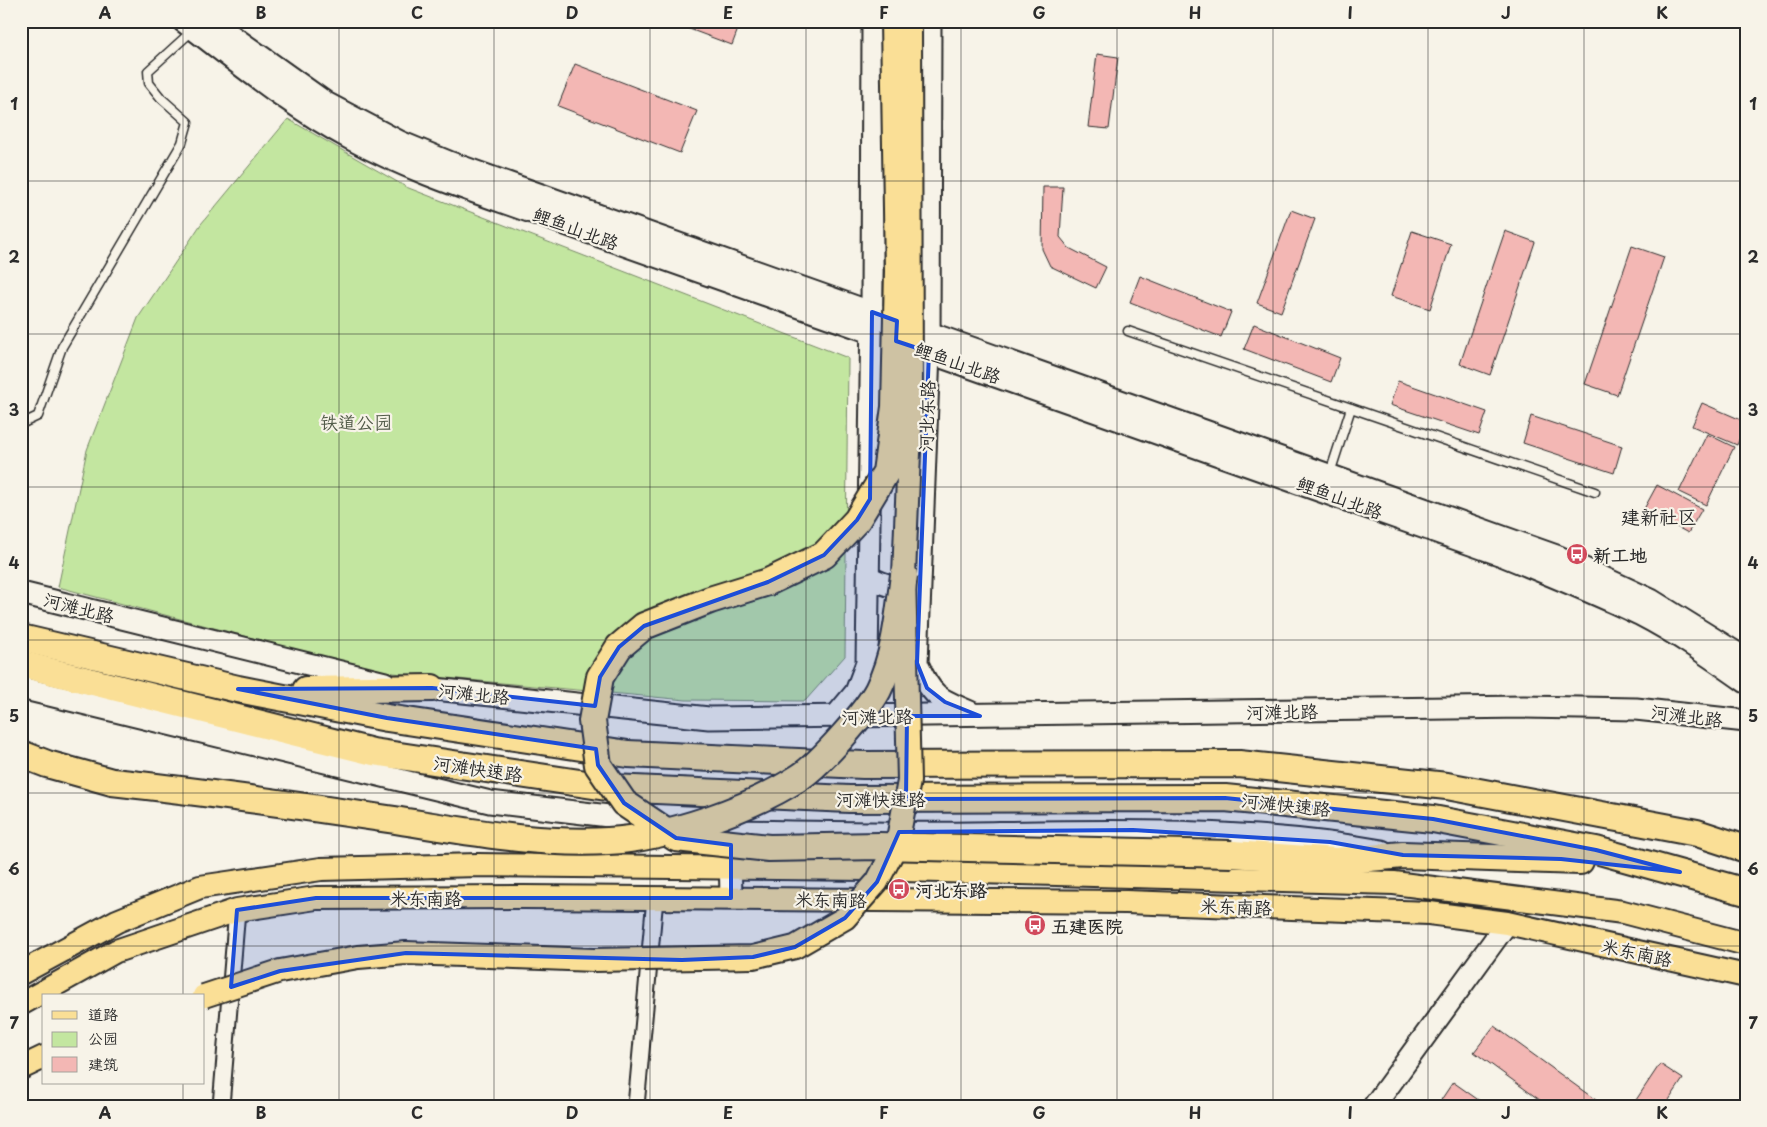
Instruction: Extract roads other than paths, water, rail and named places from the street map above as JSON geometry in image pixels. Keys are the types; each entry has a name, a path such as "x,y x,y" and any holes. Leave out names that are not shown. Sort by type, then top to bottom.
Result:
{"highway":[{"path":"894,21 898,271 895,407 886,472 858,520 824,554 768,582 710,600 644,626 619,647 600,678 592,721 598,765 624,803 676,838 769,848 879,846 1232,854 1336,861 1403,855 1561,859 1680,872"},
{"path":"21,754 47,764 112,782 238,796 527,840 609,841 657,835 751,802 784,785 801,776 840,740 878,690 895,643 912,577"},
{"name":"河滩快速路","path":"21,638 238,689 387,718 628,754 863,766 1240,764 1447,786 1697,833 1746,849"},
{"name":"河滩快速路","path":"21,664 373,752 614,788 849,799 1225,798 1433,820 1596,850 1746,892"},
{"path":"238,689 358,691 432,688"}],"main road":[{"path":"835,717 856,692 867,663 872,322 873,21"},
{"path":"205,996 280,971 358,957 406,953 594,960 753,957 795,947 845,918 881,874 897,844 909,781 912,577 910,21"},
{"name":"河北东路","path":"930,21 929,342 912,577 917,663 927,688 945,702 980,716"},
{"name":"鲤鱼山北路","path":"196,24 310,115 351,139 407,166 872,322 1326,483 1559,557 1651,600 1746,659"},
{"name":"鲤鱼山北路","path":"1326,483 1563,579 1641,615 1709,656 1746,682"},
{"path":"869,577 885,586 899,588 912,577"},
{"name":"河滩北路","path":"21,593 388,684 709,718 980,716 1524,707 1636,709 1746,721"},
{"path":"21,688 490,802 731,831 971,833 1133,830 1330,842 1403,855"},
{"path":"731,831 731,898"},
{"name":"米东南路","path":"21,972 117,921 200,887 312,870 478,865 730,868 1394,882 1623,912 1746,944"},
{"name":"米东南路","path":"21,1004 116,951 237,910 316,898 731,898 1126,902 1429,913 1507,923 1746,976"},
{"path":"1377,1105 1507,923"},
{"path":"21,1068 42,1058"}],"street":[{"path":"636,1106 655,898"},
{"path":"221,1106 237,910"}],"lane":[{"path":"21,424 38,416 62,347 182,143 188,122 161,98 149,83 148,71 196,24"},
{"path":"1128,331 1595,492"},
{"path":"1326,483 1351,408"}],"place":[{"name":"新工地","path":"1577,554"},
{"name":"河北东路","path":"899,889"},
{"name":"五建医院","path":"1035,925"}],"district":[{"name":"建新社区","path":"1659,516"}],"park label":[{"name":"铁道公园","path":"356,421"}]}
